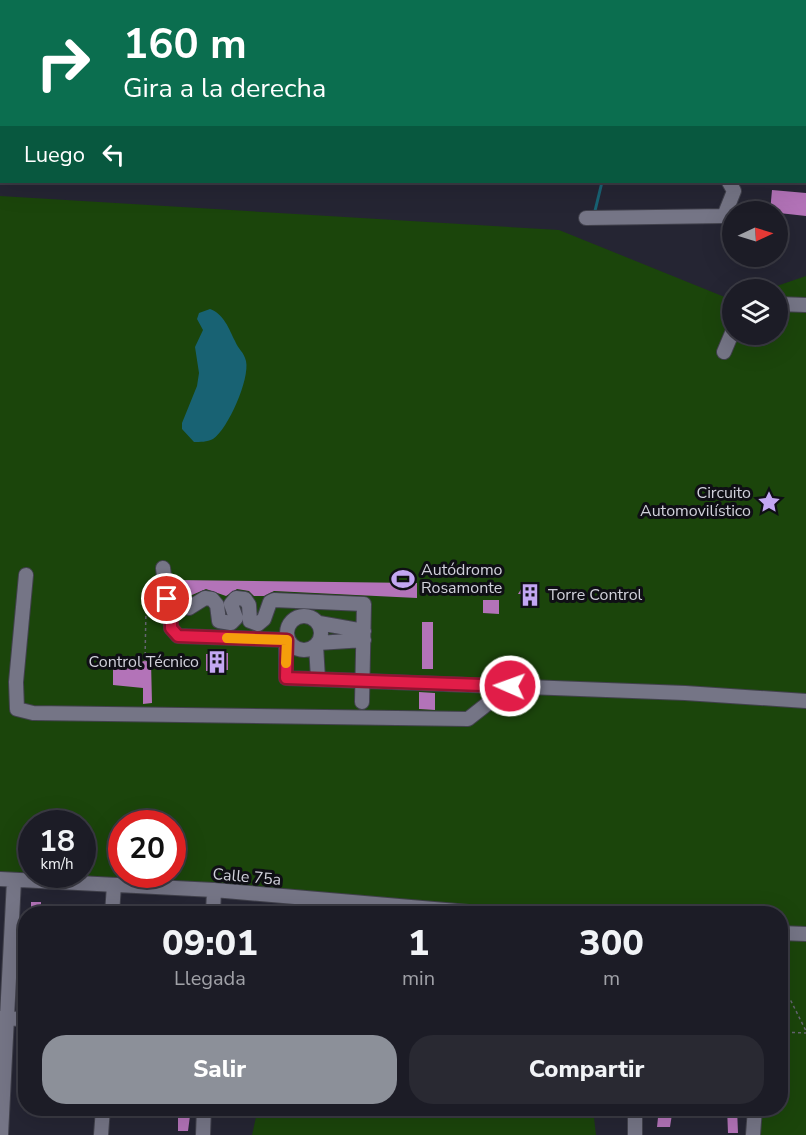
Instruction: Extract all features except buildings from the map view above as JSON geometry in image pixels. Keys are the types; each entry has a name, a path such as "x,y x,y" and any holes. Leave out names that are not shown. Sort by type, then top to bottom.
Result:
{"street":[{"path":"593,218 724,216 734,191 730,183"},
{"path":"788,304 806,305"},
{"path":"724,352 727,345"},
{"path":"163,568 166,591 171,606 171,628 178,636 286,636"},
{"path":"26,575 16,682 17,709 33,713 468,719 510,686"},
{"path":"171,606 179,602 192,607 205,598 212,599 217,605 219,621 231,623 236,618 231,604 236,598 245,598 249,605 250,621 258,624 264,619 270,602 364,604 362,702"},
{"path":"294,601 288,608 286,678 510,686 806,701"},
{"path":"318,679 317,644 321,632 318,623 320,602"},
{"path":"301,615 318,623 364,635 317,644 304,650 292,646 286,636 290,622 301,615"},
{"path":"1,1135 7,880"},
{"name":"Calle 75a","path":"7,880 108,885"},
{"path":"113,906 114,888"},
{"name":"Calle 75a","path":"174,888 399,906"},
{"path":"213,906 214,890"},
{"path":"788,933 806,934"},
{"path":"3,1018 18,1019"},
{"path":"101,1135 102,1116"},
{"path":"203,1135 204,1116"},
{"path":"635,1116 635,1135"},
{"path":"753,1135 754,1116"}],"path":[{"path":"145,661 146,608 149,601 168,590"},
{"path":"788,995 806,1032 788,1032"}],"green space":[{"name":"Autódromo Rosamonte","path":"0,196 559,230 722,296 722,345 788,345 788,282 806,276 806,934 788,933 788,906 362,906 96,888 96,810 18,810 18,882 0,881"},
{"path":"788,940 806,941 806,1135 758,1135 759,1116 788,1116"},
{"path":"256,1116 594,1116 596,1135 252,1135"}],"water":[{"path":"210,309 226,322 245,358 245,379 237,403 219,434 213,439 194,442 182,429 182,423 197,386 199,373 195,347 203,330 197,319 199,313"}],"waterway":[{"path":"594,215 602,183"}],"slow traffic":[{"path":"227,638 287,640 286,663"}],"place":[{"name":"Circuito Automovilístico","path":"769,502"},
{"name":"Autódromo Rosamonte","path":"403,579"},
{"name":"Torre Control","path":"530,595"},
{"name":"Control Técnico","path":"217,662"}],"route":[{"path":"167,599 171,606 171,628 178,636 287,640 286,678 510,686"}]}
